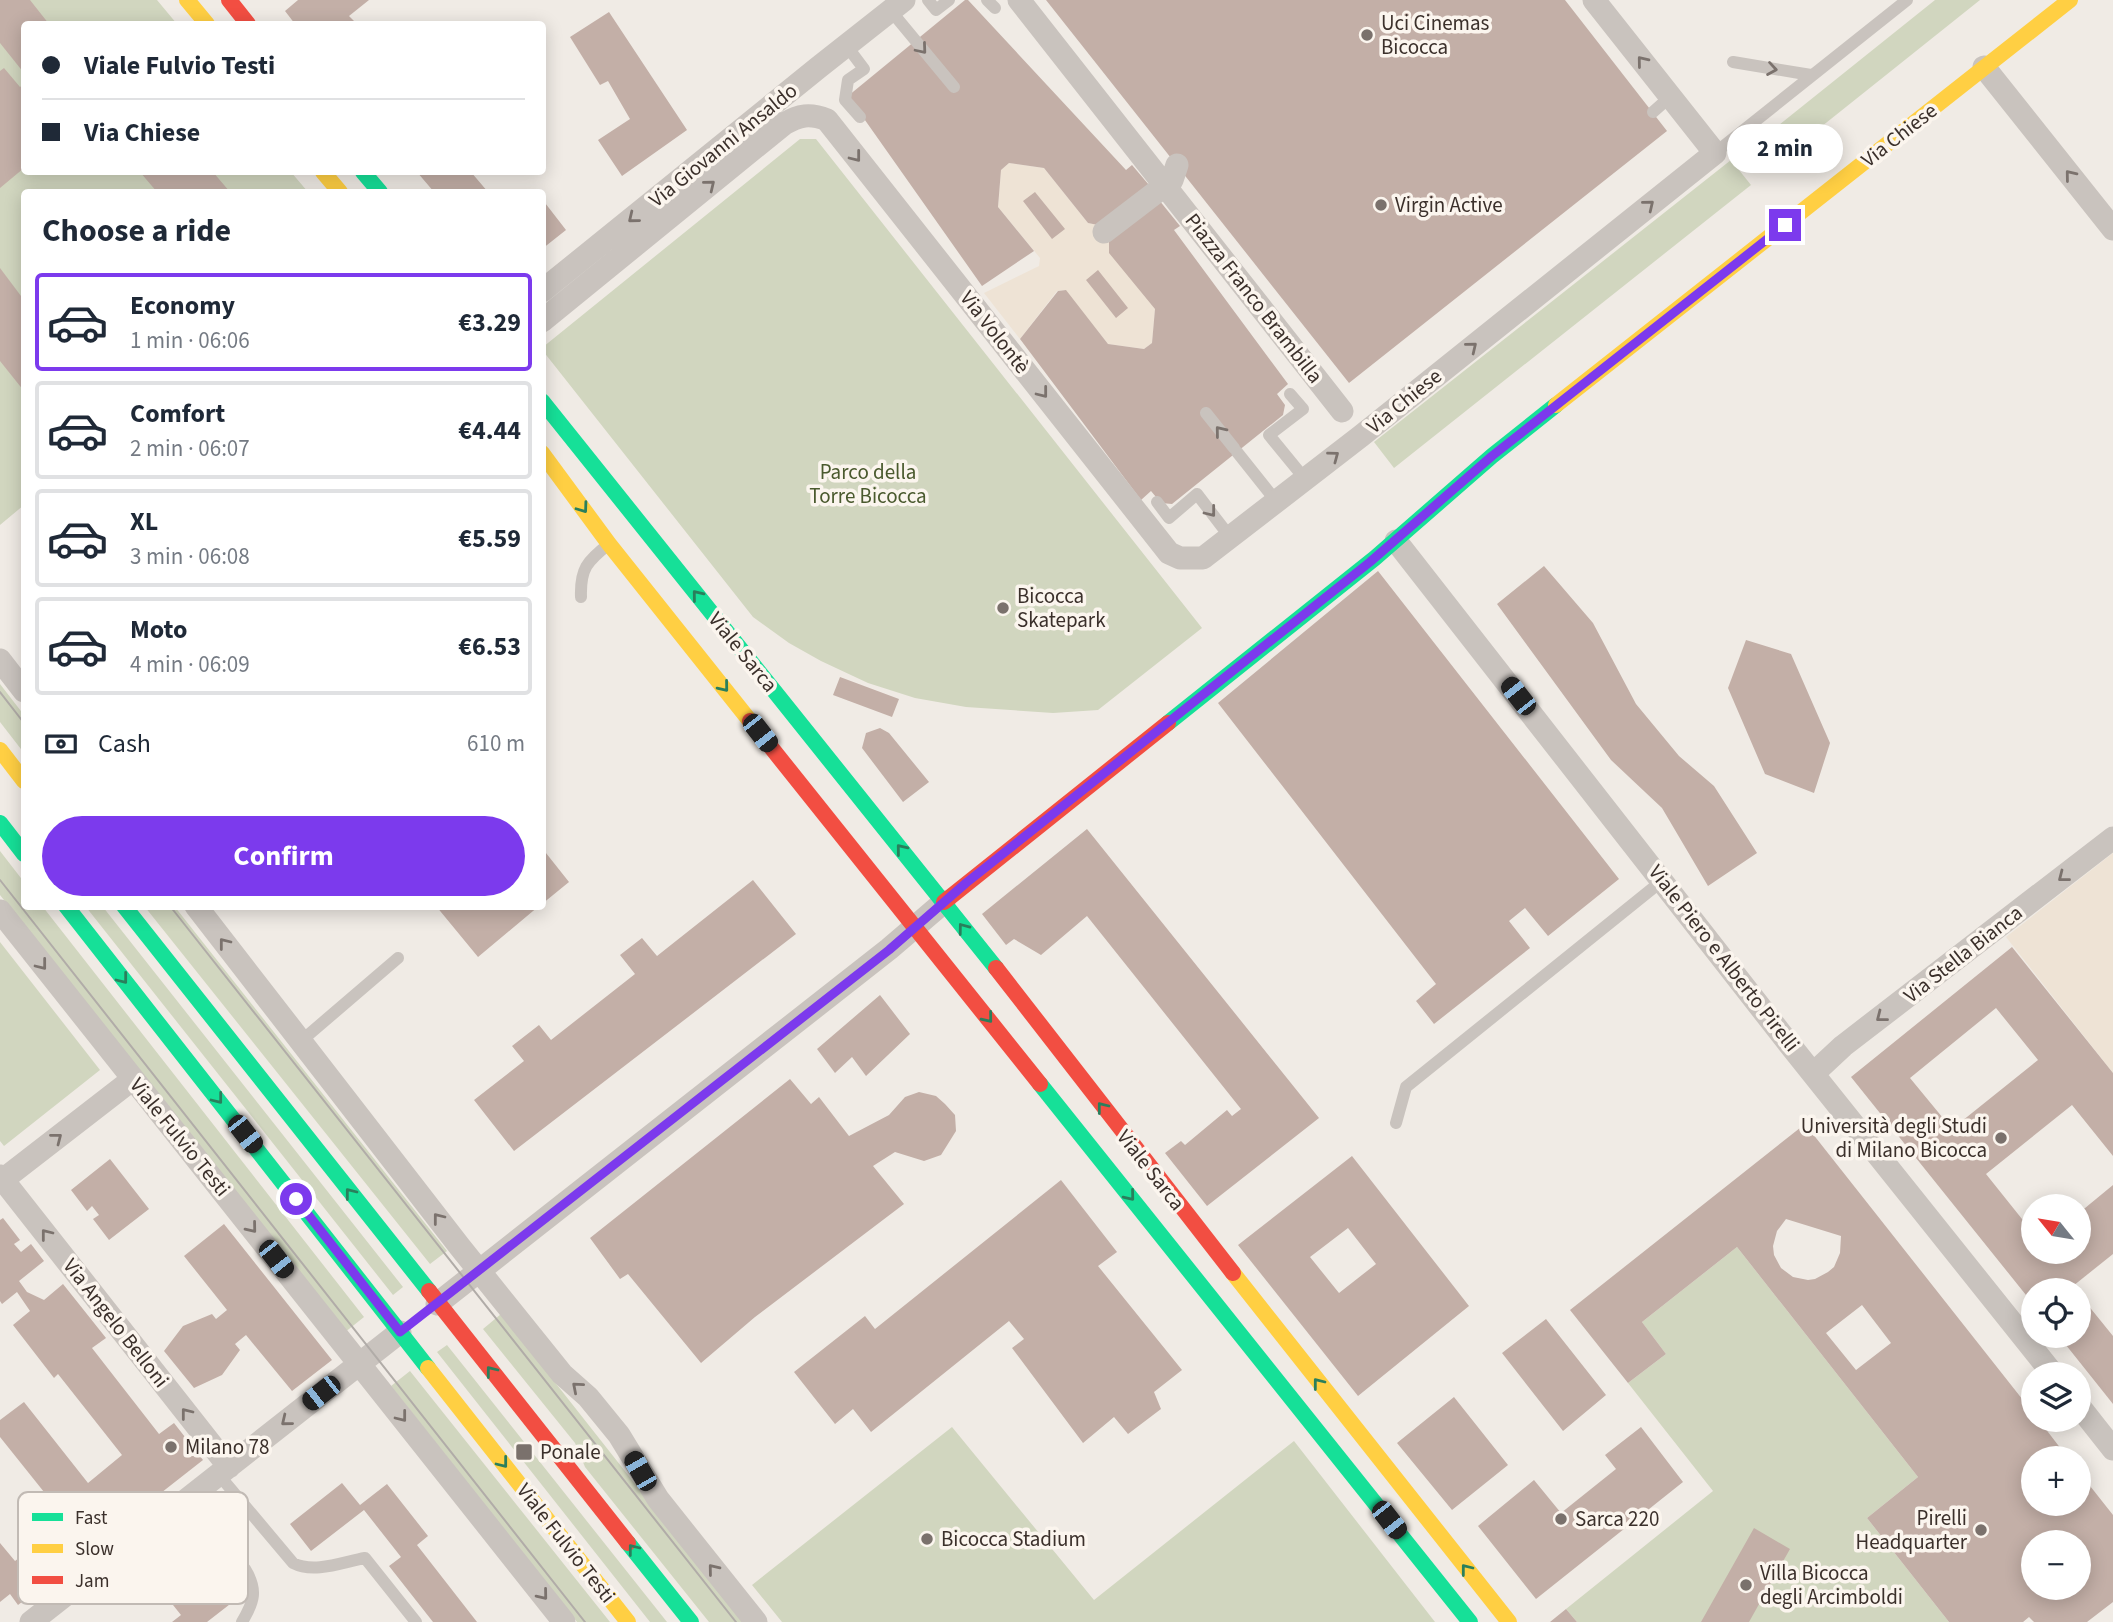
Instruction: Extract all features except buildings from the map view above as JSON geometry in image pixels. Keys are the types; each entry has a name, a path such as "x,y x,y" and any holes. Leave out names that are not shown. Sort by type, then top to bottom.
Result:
{"street":[{"path":"187,0 204,21"},
{"path":"229,0 246,21"},
{"name":"Piazza Franco Brambilla","path":"1019,0 1175,177 1342,411"},
{"path":"1594,0 1715,153"},
{"name":"Via Chiese","path":"944,902 1396,541 1500,450 2070,0"},
{"name":"Via Giovanni Ansaldo","path":"546,288 898,5"},
{"name":"Via Volontè","path":"819,66 813,80 813,93 827,120 1169,553 1180,558 1203,558"},
{"path":"1984,67 2113,229"},
{"name":"Via Giovanni Ansaldo","path":"546,318 785,124 806,115 827,120"},
{"name":"Via Chiese","path":"1203,558 1361,436 1715,153"},
{"path":"326,175 337,189"},
{"path":"366,175 377,189"},
{"path":"1104,232 1175,177"},
{"name":"Viale Sarca","path":"546,406 944,902 1348,1445 1470,1622"},
{"name":"Viale Sarca","path":"546,458 610,544 915,927 1348,1445 1508,1622"},
{"name":"Viale Piero e Alberto Pirelli","path":"1396,541 2043,1362"},
{"path":"0,660 21,687"},
{"path":"0,750 21,776"},
{"path":"0,823 21,850"},
{"name":"Via Stella Bianca","path":"1814,1073 1843,1046 2113,838"},
{"path":"433,1307 944,902"},
{"name":"Viale Fulvio Testi","path":"69,910 404,1329 628,1622"},
{"path":"127,910 433,1307 691,1622"},
{"path":"198,910 562,1374 588,1397 611,1425 658,1499 756,1622"},
{"name":"Viale Fulvio Testi","path":"0,912 564,1622"},
{"path":"1,1179 133,1079"},
{"name":"Via Angelo Belloni","path":"1,1179 224,1471"},
{"path":"197,1492 404,1329"},
{"path":"2091,1421 2113,1449"},
{"path":"31,1622 54,1604"}],"lane":[{"path":"928,0 936,10 949,0"},
{"name":"Via Chiese","path":"1715,153 1907,0"},
{"path":"898,5 954,87"},
{"path":"846,45 864,69 848,80 845,100 860,117"},
{"path":"1733,62 1811,75"},
{"path":"1653,112 1671,96"},
{"path":"1290,394 1303,409 1269,435 1305,479"},
{"path":"1206,413 1276,501"},
{"path":"1157,502 1169,518 1197,495 1230,537"},
{"path":"581,597 580,577 592,558 610,544"},
{"path":"1396,1124 1406,1087 1663,880"},
{"path":"300,1042 398,958"},
{"path":"224,1471 240,1492"},
{"path":"248,1503 293,1563 300,1567 314,1568 365,1558 416,1622"},
{"path":"242,1622 255,1594 253,1581 248,1574"}],"green space":[{"path":"0,0 157,0 174,21 21,21 21,175 294,175 305,189 21,189 21,508 0,525"},
{"path":"1935,0 1980,0 1767,170 1749,149"},
{"name":"Parco della Torre Bicocca","path":"800,139 816,139 1202,628 1098,710 1053,713 966,707 915,698 868,683 789,643 753,617 546,355 546,345"},
{"path":"1731,160 1751,185 1394,468 1374,442"},
{"path":"0,684 21,711 21,749 0,722"},
{"path":"0,851 21,878 21,910 45,910 364,1317 344,1333 0,895"},
{"path":"88,910 105,910 403,1287 393,1295"},
{"path":"147,910 177,910 447,1251 430,1264"},
{"path":"0,942 100,1070 4,1146 0,1141"},
{"path":"1737,1247 1918,1477 1867,1518 1949,1622 1577,1622 1566,1609 1713,1491 1628,1383 1666,1354 1642,1322"},
{"path":"501,1314 744,1622 709,1622 585,1467 575,1443 483,1329"},
{"path":"447,1345 667,1622 650,1622 437,1352"},
{"path":"410,1371 610,1622 577,1622 391,1386"},
{"name":"Bicocca Stadium","path":"952,1427 1094,1600 1294,1441 1435,1622 782,1622 752,1585"}],"shaded area":[{"path":"1009,163 1044,168 1088,223 1098,225 1155,309 1152,343 1144,349 1108,344 1065,290 1057,291 1020,339 984,293 1039,266 1040,258 998,207 1001,170"},
{"path":"2113,853 2113,1073 2006,937"}],"tram line":[{"path":"0,692 21,719"},
{"path":"0,880 21,907"},
{"path":"24,910 585,1622"},
{"path":"173,910 736,1622"}],"traffic: fast":[{"path":"366,175 377,189"},
{"path":"1168,723 1375,558 1492,456 1556,405"},
{"path":"546,406 996,968"},
{"path":"0,823 21,850"},
{"path":"69,910 428,1368"},
{"path":"127,910 429,1291"},
{"path":"1040,1084 1470,1622"},
{"path":"628,1543 691,1622"}],"traffic: slow":[{"path":"187,0 204,21"},
{"path":"1556,405 2070,0"},
{"path":"326,175 337,189"},
{"path":"546,458 609,544 750,721"},
{"path":"0,750 21,777"},
{"path":"1233,1273 1509,1622"},
{"path":"428,1368 628,1622"}],"traffic: jam":[{"path":"229,0 246,21"},
{"path":"750,721 1040,1084"},
{"path":"944,902 1168,723"},
{"path":"996,968 1233,1273"},
{"path":"429,1291 628,1543"}],"place":[{"name":"Uci Cinemas Bicocca","path":"1367,35"},
{"name":"Virgin Active","path":"1381,205"},
{"name":"Bicocca Skatepark","path":"1003,608"},
{"name":"Università degli Studi di Milano Bicocca","path":"2001,1138"},
{"name":"Milano 78","path":"171,1447"},
{"name":"Ponale","path":"524,1452"},
{"name":"Sarca 220","path":"1561,1519"},
{"name":"Pirelli Headquarter","path":"1981,1530"},
{"name":"Bicocca Stadium","path":"927,1539"},
{"name":"Villa Bicocca degli Arcimboldi","path":"1746,1585"}],"route":[{"path":"296,1199 400,1332 889,950 966,883 1396,541 1492,456 1785,225"}]}
